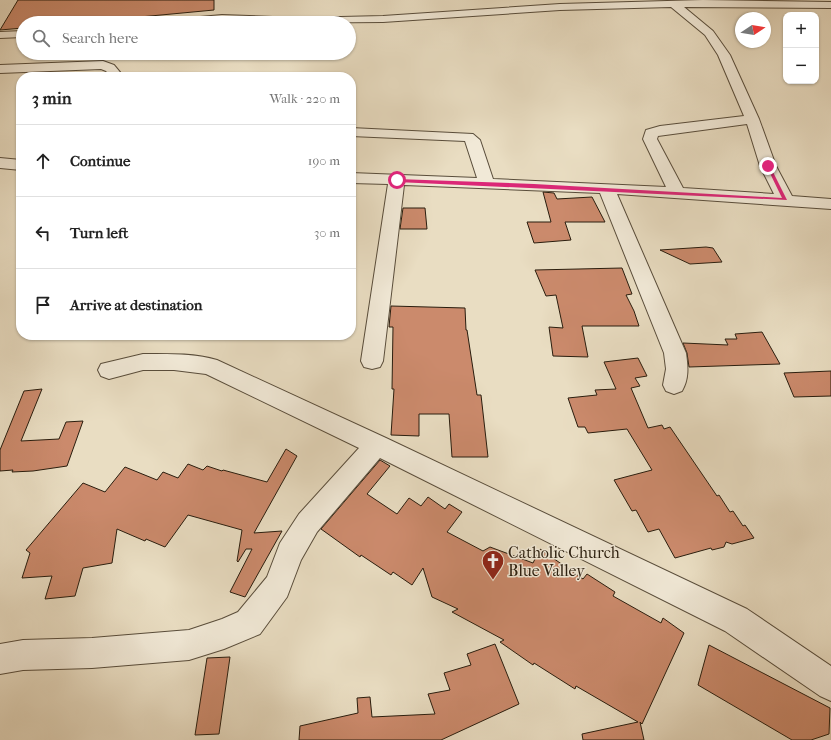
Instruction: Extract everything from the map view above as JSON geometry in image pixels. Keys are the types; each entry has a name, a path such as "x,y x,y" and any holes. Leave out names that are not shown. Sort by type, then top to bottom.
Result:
{"street":[{"path":"356,20 383,19 464,9 710,3 831,5"},
{"path":"675,5 709,33 724,54 752,119 768,166 785,199"},
{"path":"0,35 16,34"},
{"path":"0,69 103,65 110,68 114,72"},
{"path":"677,194 650,139 652,133 660,130 752,119"},
{"path":"356,132 468,137 473,140 487,184"},
{"path":"0,163 16,165"},
{"path":"356,178 785,199 831,204"},
{"path":"372,361 397,180"},
{"path":"607,190 675,353 677,369 674,385"},
{"path":"109,370 143,362 174,362 209,366 377,445 736,620 831,685"},
{"path":"0,659 23,655 189,645 224,634 249,623 277,587 290,552 308,523 377,445"}],"building":[{"path":"18,0 214,0 214,10 150,16 16,16 16,29 0,30"},
{"path":"543,192 554,193 557,199 592,197 605,222 565,222 571,240 534,243 527,222 551,222"},
{"path":"403,208 425,208 427,229 400,229"},
{"path":"706,247 713,248 722,262 690,264 660,250"},
{"path":"622,268 632,294 626,295 639,326 582,326 588,357 553,356 549,327 563,328 556,295 546,296 535,270"},
{"path":"391,306 465,308 466,330 477,395 481,395 488,457 452,457 449,414 419,414 419,436 391,435 394,389 392,389 393,327 389,327"},
{"path":"762,332 780,364 689,367 687,353 683,343 728,345 725,339 737,339 735,334"},
{"path":"638,358 647,376 635,378 640,386 631,388 648,428 662,425 664,429 670,427 717,496 719,495 730,512 733,511 743,526 745,525 754,538 732,544 726,542 724,547 712,550 711,548 675,558 659,529 648,532 636,510 632,511 614,480 652,470 627,429 588,433 585,427 578,427 568,398 597,395 595,390 616,389 604,362"},
{"path":"831,371 831,396 794,397 784,373"},
{"path":"42,389 21,441 59,439 66,422 83,421 67,466 33,471 0,471 0,450 24,391"},
{"path":"286,449 297,456 254,533 282,531 245,597 230,592 252,549 246,549 238,562 237,561 242,530 188,515 165,547 146,539 145,541 117,529 112,563 83,568 75,596 45,599 52,576 22,578 30,553 26,550 83,483 105,492 125,467 157,480 163,472 178,478 188,464 203,470 207,466 267,482"},
{"path":"380,460 390,466 367,494 397,514 409,498 421,506 428,497 445,509 449,504 462,512 447,532 483,551 490,547 533,563 540,549 583,579 587,574 615,592 613,596 661,623 663,618 684,633 642,724 640,722 644,740 583,740 582,734 638,722 576,686 575,689 534,663 533,665 500,642 504,640 452,612 458,609 432,597 423,568 412,585 393,572 391,575 361,555 360,557 321,529"},
{"path":"495,644 519,704 441,740 299,740 300,726 358,713 357,698 370,697 372,717 435,714 428,694 450,690 444,673 471,665 467,654"},
{"path":"709,645 830,708 829,734 811,740 792,740 698,685"},
{"path":"230,657 219,734 195,735 207,658"}],"place":[{"name":"Catholic Church Blue Valley","path":"493,580"}],"route":[{"path":"397,180 785,199 768,166"}]}
